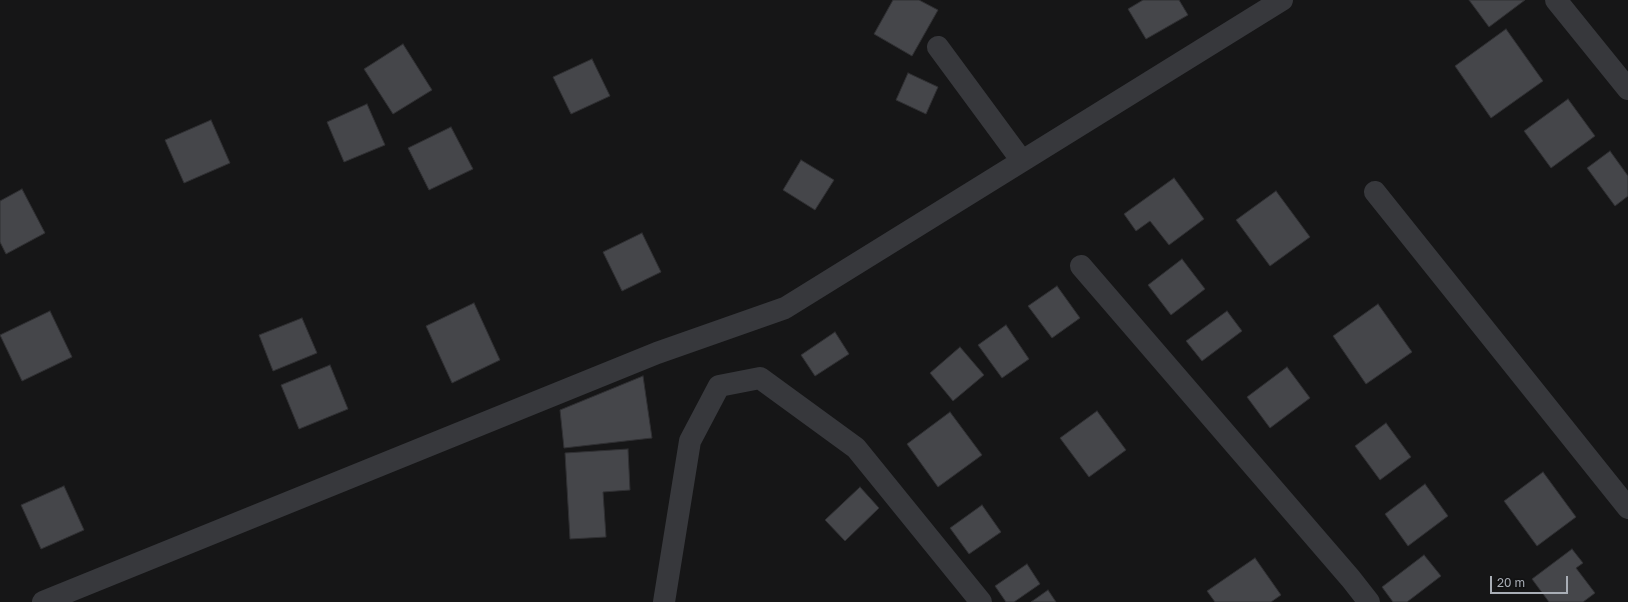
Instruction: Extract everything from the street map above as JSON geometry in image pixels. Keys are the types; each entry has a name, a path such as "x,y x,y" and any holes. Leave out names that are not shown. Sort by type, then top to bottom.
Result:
{"street":[{"path":"43,602 656,353 785,308 1282,0"},
{"path":"1556,0 1628,89"},
{"path":"938,47 1022,161"},
{"path":"1375,192 1628,508"},
{"path":"1081,266 1346,573 1369,602"},
{"path":"664,602 690,441 719,386 760,378 856,448 981,602"}],"building":[{"path":"893,0 919,0 938,10 912,56 874,34"},
{"path":"1143,0 1179,0 1188,15 1146,39 1128,9"},
{"path":"1469,0 1525,0 1489,27"},
{"path":"1506,29 1543,81 1491,118 1455,66"},
{"path":"403,44 432,90 393,114 364,69"},
{"path":"592,59 610,96 571,114 553,77"},
{"path":"908,73 938,87 926,114 896,100"},
{"path":"1568,99 1595,136 1551,168 1524,131"},
{"path":"367,104 385,145 344,162 327,122"},
{"path":"211,120 230,163 184,183 165,140"},
{"path":"451,127 473,169 429,190 408,148"},
{"path":"1610,151 1628,176 1628,196 1615,206 1587,168"},
{"path":"801,160 834,180 815,210 783,190"},
{"path":"1174,178 1204,219 1169,245 1150,221 1136,231 1124,214"},
{"path":"22,189 45,233 6,254 0,242 0,201"},
{"path":"1276,191 1310,237 1270,266 1236,220"},
{"path":"642,233 661,272 622,291 603,252"},
{"path":"1182,259 1205,289 1171,315 1148,285"},
{"path":"1057,286 1080,318 1052,338 1028,306"},
{"path":"474,303 500,360 452,383 426,326"},
{"path":"1378,304 1412,352 1366,384 1333,336"},
{"path":"50,311 72,357 22,381 0,335"},
{"path":"1227,311 1242,331 1202,361 1186,341"},
{"path":"302,318 317,353 273,371 259,335"},
{"path":"1006,325 1029,359 1002,378 978,345"},
{"path":"835,332 849,354 815,376 801,355"},
{"path":"960,347 984,375 953,401 930,373"},
{"path":"330,365 348,409 299,429 281,385"},
{"path":"1287,367 1310,398 1270,428 1247,397"},
{"path":"643,376 652,438 564,448 560,410"},
{"path":"1097,411 1126,450 1089,477 1060,438"},
{"path":"950,412 982,455 938,487 907,444"},
{"path":"1386,423 1411,457 1380,480 1355,446"},
{"path":"628,449 630,490 603,492 606,537 570,539 565,453"},
{"path":"1543,472 1576,517 1537,546 1504,501"},
{"path":"1425,484 1448,516 1408,546 1385,514"},
{"path":"64,486 84,530 41,549 21,505"},
{"path":"860,487 879,508 845,541 825,520"},
{"path":"982,505 1001,532 969,554 950,528"},
{"path":"1572,549 1583,563 1576,568 1595,593 1583,602 1549,602 1532,579"},
{"path":"1424,555 1441,576 1407,602 1393,602 1382,587"},
{"path":"1255,558 1281,595 1271,602 1215,602 1207,591"},
{"path":"1027,564 1040,584 1014,602 1006,602 995,586"},
{"path":"1048,590 1056,602 1031,602"}]}
